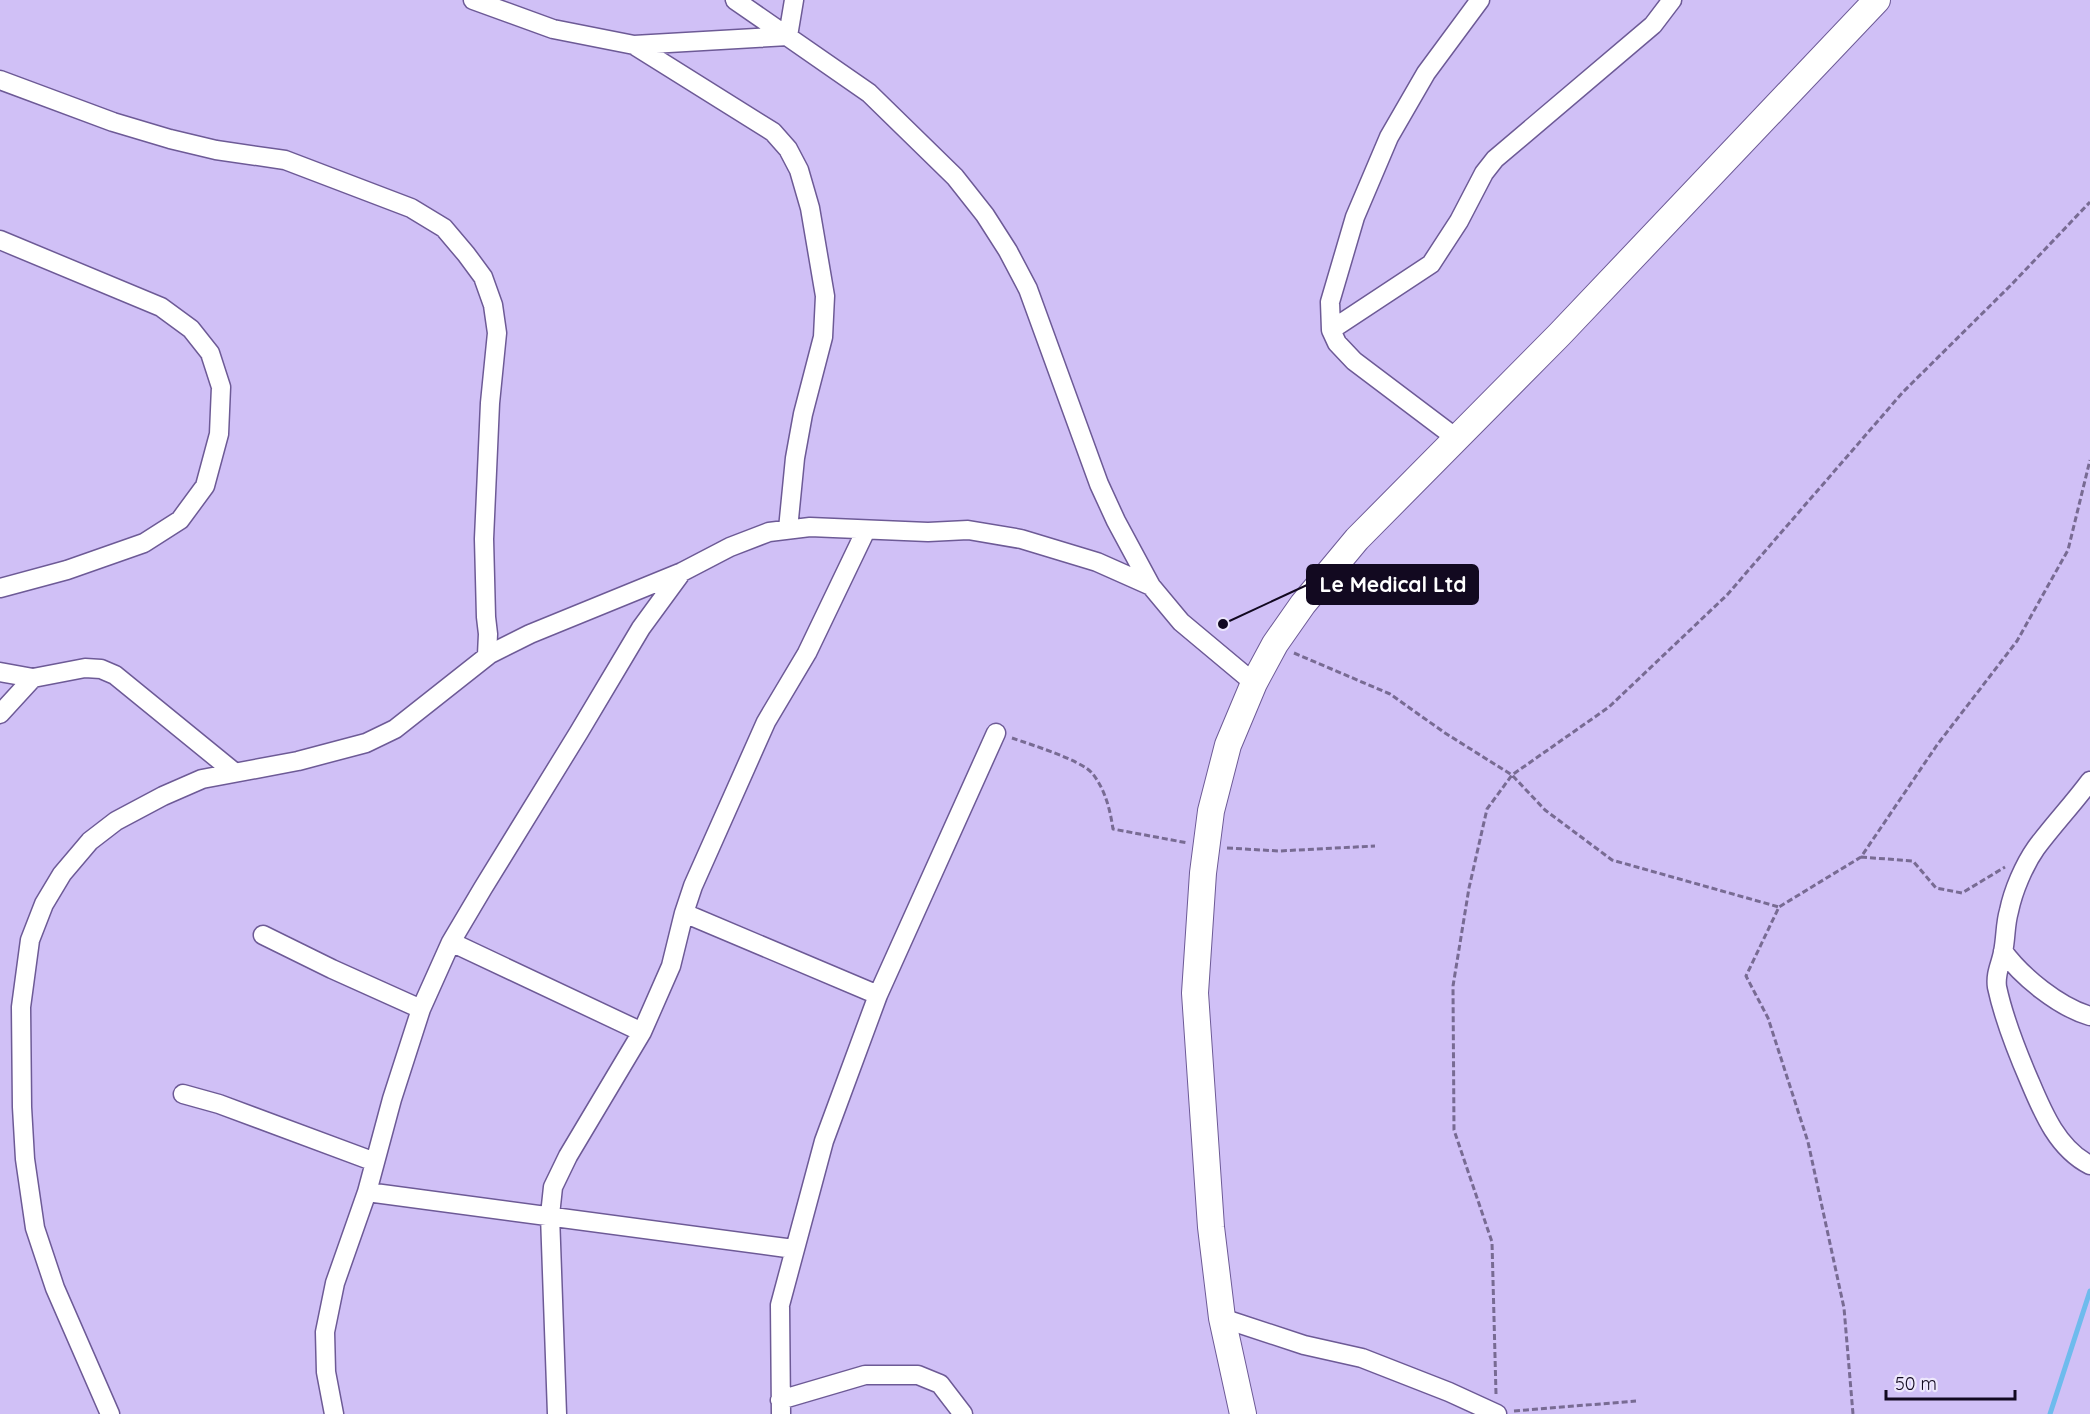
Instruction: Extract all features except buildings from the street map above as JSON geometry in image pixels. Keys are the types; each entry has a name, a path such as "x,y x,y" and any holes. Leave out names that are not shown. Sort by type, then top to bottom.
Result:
{"main road":[{"path":"1243,1414 1222,1318 1211,1227 1195,993 1211,811 1228,745 1254,682 1275,644 1303,604 1357,539 1559,335 1877,0"}],"street":[{"path":"473,0 553,29 634,45 788,36"},
{"path":"735,0 869,93 955,177 985,215 1028,289 1099,484 1151,586 1181,622 1254,682"},
{"path":"788,36 794,0"},
{"path":"1456,438 1354,361 1337,343 1331,330 1330,302 1355,217 1389,137 1426,73 1480,0"},
{"path":"1331,330 1431,264 1459,221 1484,173 1495,159 1653,25 1672,0"},
{"path":"634,45 773,132 788,149 799,170 810,208 825,296 823,337 802,414 788,530"},
{"path":"0,80 113,122 170,139 216,150 285,160 411,208 444,228 466,254 483,277 493,305 497,333 490,403 484,527 487,656"},
{"path":"0,240 161,307 191,329 210,353 220,387 219,434 205,486 180,520 144,543 67,570 0,588"},
{"path":"110,1414 55,1288 35,1228 22,1107 21,1007 30,940 44,904 62,874 90,841 116,821 163,796 202,779 298,761 366,743 395,729 487,656 530,634 682,572 730,547 769,532 810,527 928,532 968,530 1021,539 1097,561 1151,586"},
{"path":"557,1414 550,1215 553,1187 568,1155 642,1032 671,966 693,886 766,722 807,653 866,530"},
{"path":"334,1414 326,1372 325,1332 335,1283 367,1192 392,1099 421,1009 451,942 641,628 682,572"},
{"path":"0,672 33,678 85,668 101,669 115,675 234,772"},
{"path":"0,714 33,678"},
{"path":"963,1414 940,1384 918,1375 865,1376 780,1407 780,1305 824,1141 878,995 996,733"},
{"path":"2090,781 2035,850 2020,878 2009,909 2003,951 1996,975 2015,1047 2041,1107 2066,1147 2090,1165"},
{"path":"684,913 878,995"},
{"path":"263,935 421,1009"},
{"path":"451,942 642,1032"},
{"path":"2003,951 2027,977 2054,998 2077,1012 2090,1016"},
{"path":"183,1094 219,1104 375,1162"},
{"path":"367,1192 550,1215 794,1250"},
{"path":"1222,1318 1304,1346 1362,1358 1449,1392 1497,1414"}],"path":[{"path":"1636,1401 1497,1414 1492,1242 1454,1130 1453,986 1469,888 1487,808 1512,775 1609,707 1727,596 1903,392 2012,284 2090,202"},
{"path":"1853,1414 1844,1308 1808,1142 1768,1018 1746,976 1779,907 1861,857 1937,745 2017,641 2068,550 2090,460"},
{"path":"1275,644 1314,663 1390,694 1445,733 1512,775 1545,810 1612,860 1779,907"},
{"path":"996,733 1053,752 1091,772 1108,802 1113,829 1207,846 1279,851 1375,846"},
{"path":"1861,857 1913,861 1936,888 1962,893 2008,866"}],"waterway":[{"path":"2050,1414 2090,1291"}],"place":[{"name":"Le Medical Ltd","path":"1223,624"}]}
